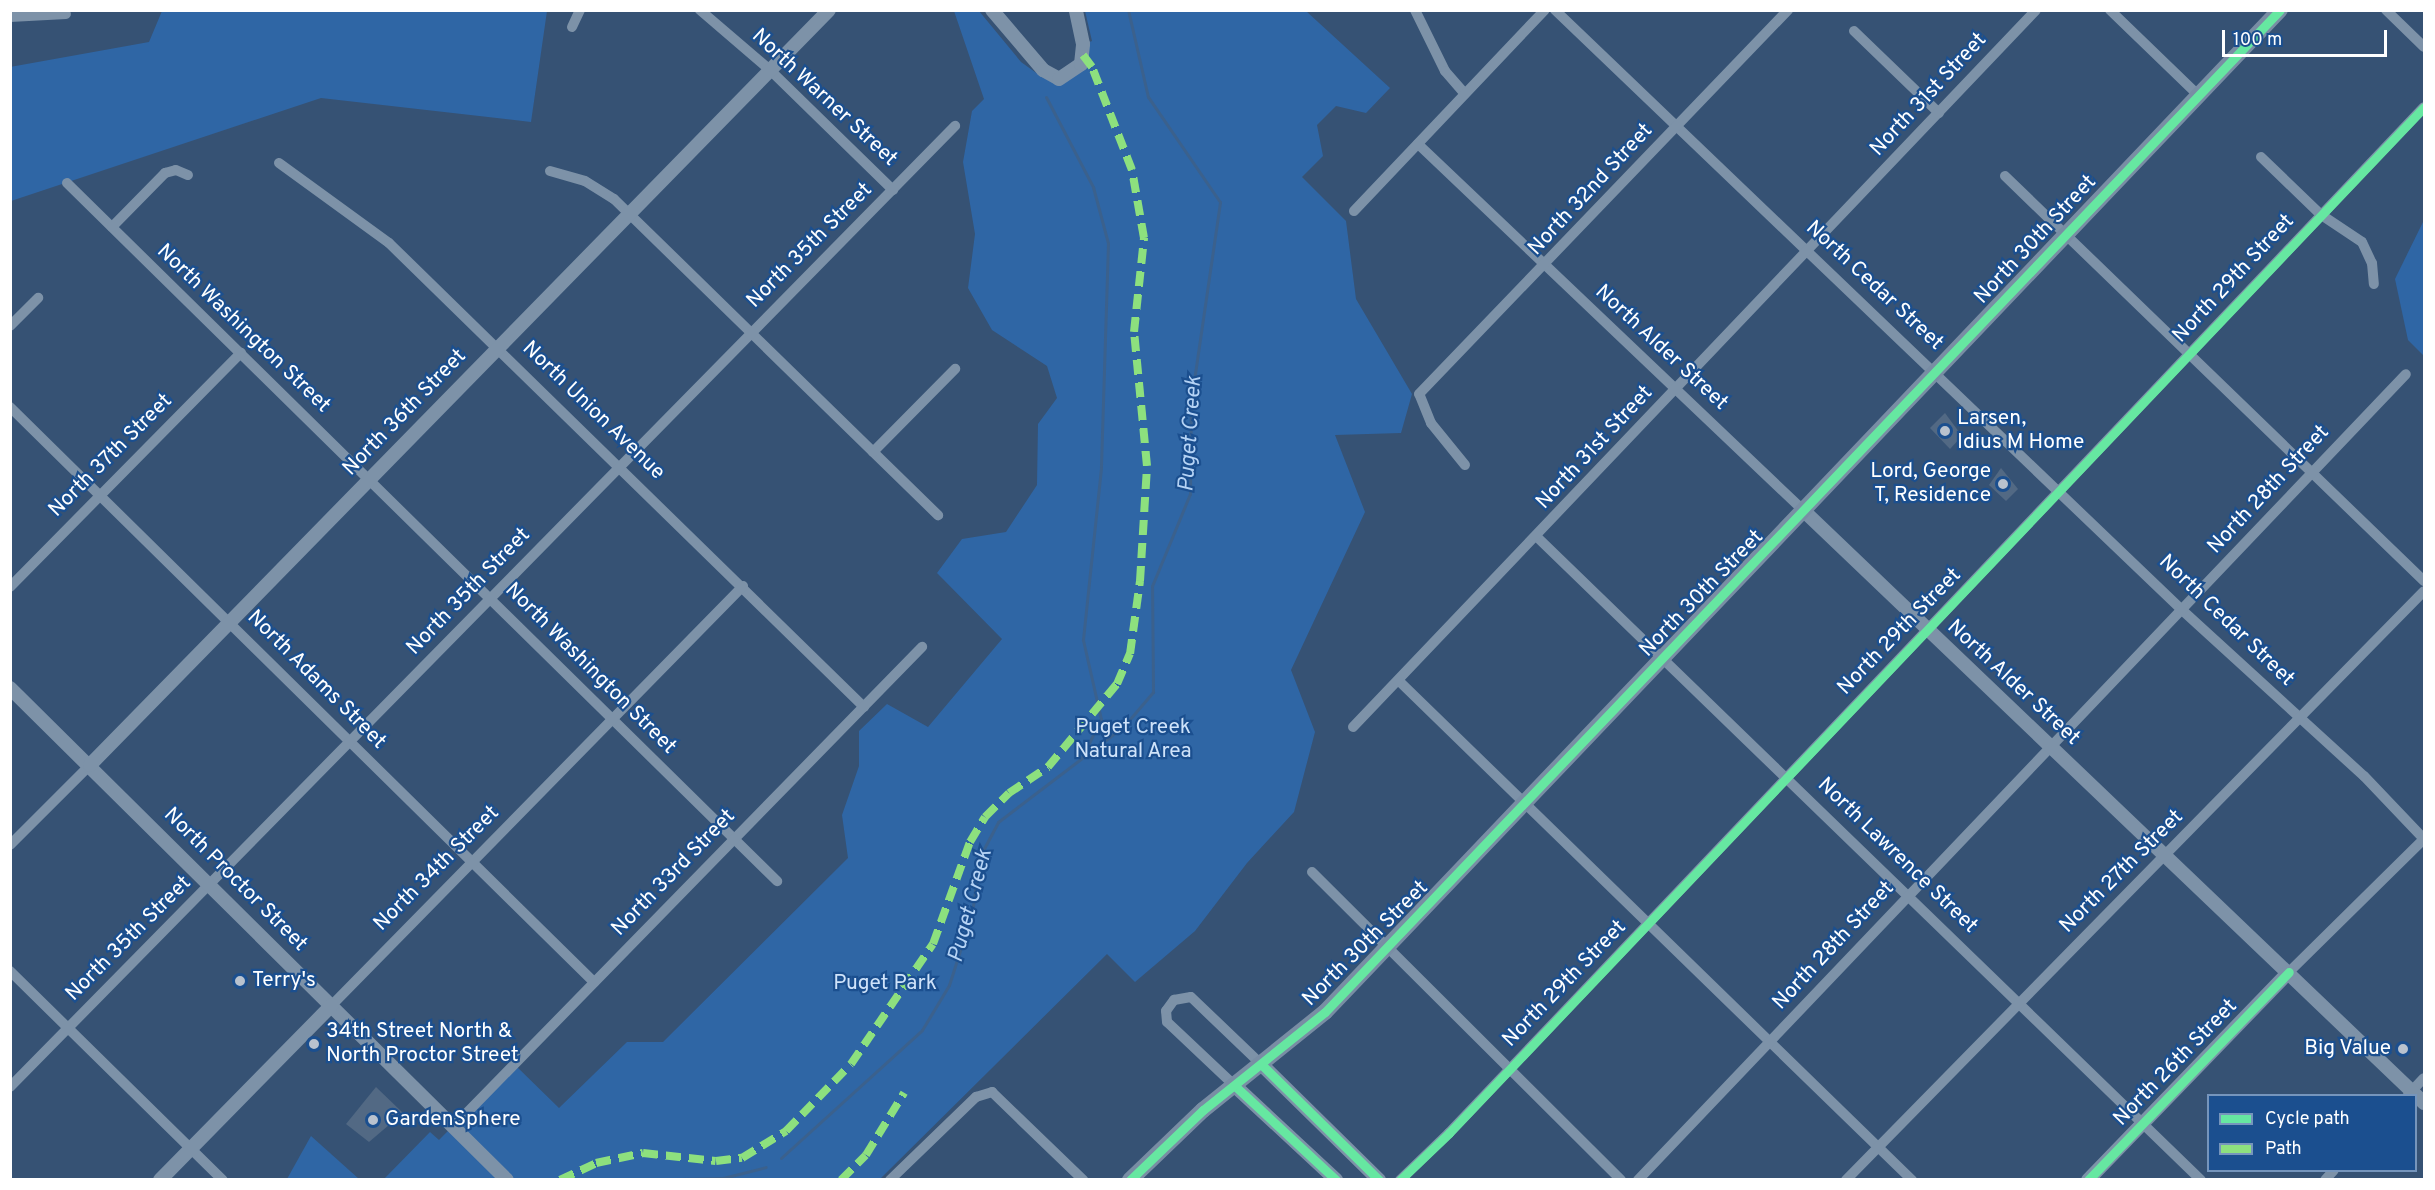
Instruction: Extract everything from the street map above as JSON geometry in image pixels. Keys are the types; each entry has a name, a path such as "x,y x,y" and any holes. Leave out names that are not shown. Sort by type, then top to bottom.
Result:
{"main road":[{"name":"North 30th Street","path":"1130,1179 1235,1086 1263,1066 1325,1012 1389,947 2280,10"}],"street":[{"path":"572,27 580,10"},
{"name":"North Warner Street","path":"700,10 770,70 893,190"},
{"name":"North 36th Street","path":"10,845 829,10"},
{"path":"992,10 1036,64 1059,79 1081,64 1083,44 1076,10"},
{"path":"1415,10 1445,71 1465,94"},
{"path":"1354,211 1545,10"},
{"name":"North Cedar Street","path":"1555,10 2060,489 2182,609 2364,776 2424,839"},
{"name":"North 32nd Street","path":"1465,465 1431,423 1419,394 1545,267 1788,10"},
{"name":"North 31st Street","path":"1353,727 1537,537 2036,10"},
{"path":"2110,10 2198,95"},
{"path":"2386,10 2424,47"},
{"path":"10,17 66,14"},
{"path":"1854,31 1939,113"},
{"name":"North 29th Street","path":"1400,1179 1512,1067 1785,777 1927,631 2320,214 2424,107"},
{"name":"North 35th Street","path":"10,1087 956,126"},
{"name":"North Alder Street","path":"1418,144 1927,631 2289,972 2410,1093"},
{"path":"2261,157 2320,214 2366,246 2374,284"},
{"name":"North Union Avenue","path":"279,163 386,240 621,466 864,707"},
{"path":"112,227 165,173 176,170 188,175"},
{"path":"550,171 595,186 628,213 753,332 938,515"},
{"path":"2005,176 2424,581"},
{"name":"North Washington Street","path":"67,183 777,880"},
{"path":"10,326 38,298"},
{"name":"North 37th Street","path":"10,587 241,353"},
{"path":"873,452 955,369"},
{"name":"North 28th Street","path":"1638,1179 2406,374"},
{"name":"North Adams Street","path":"10,406 594,982"},
{"name":"North Lawrence Street","path":"1537,537 2201,1179"},
{"name":"North 34th Street","path":"160,1179 743,586"},
{"name":"North 27th Street","path":"1846,1179 2167,856 2424,591"},
{"name":"North 33rd Street","path":"458,1131 594,982 922,647"},
{"path":"1399,681 1912,1179"},
{"name":"North Proctor Street","path":"10,688 507,1179"},
{"name":"North 26th Street","path":"2088,1179 2289,972 2424,839"},
{"path":"1311,872 1512,1067 1621,1179"},
{"path":"10,971 223,1179"},
{"path":"1336,1179 1167,1022 1166,1011 1173,1000 1191,997 1379,1179"},
{"path":"2410,1093 2424,1078"},
{"path":"890,1179 976,1097 992,1092 1083,1179"}],"green space":[{"path":"162,11 547,11 531,122 321,98 11,201 10,67 149,42"},
{"name":"Puget Creek Natural Area","path":"954,11 979,11 1021,62 1042,77 1061,83 1081,71 1087,43 1092,41 1085,11 1306,11 1390,88 1366,113 1336,106 1317,125 1323,156 1302,177 1346,221 1356,299 1412,394 1401,433 1335,435 1365,512 1291,670 1315,732 1294,812 1247,863 1195,931 1135,982 1107,954 880,1179 383,1180 430,1132 439,1140 514,1064 559,1108 627,1042 663,1042 848,858 842,815 859,766 859,731 887,704 928,727 1002,639 937,573 962,539 1006,532 1037,485 1038,424 1057,398 1047,366 992,330 968,288 975,234 963,162 972,111 984,99"},
{"path":"2424,220 2424,356 2408,340 2395,279"},
{"path":"311,1136 359,1179 287,1179"}],"building":[{"name":"Larsen, Idius M Home","path":"1945,413 1962,436 1950,449 1930,428"},
{"name":"Lord, George T, Residence","path":"2001,468 2018,489 2006,501 1989,485"},
{"name":"GardenSphere","path":"376,1087 403,1113 369,1142 346,1124"}],"waterway":[{"name":"Puget Creek","path":"781,1158 922,1030 949,985 972,913 980,856 998,822 1124,726 1153,692 1152,586 1190,494 1191,401 1220,202 1148,97 1128,10"},
{"path":"1046,97 1093,187 1108,243 1101,468 1083,640 1101,719 1082,757"},
{"name":"Puget Creek","path":"638,1180 723,1178 766,1167"},
{"name":"Puget Creek","path":"532,1180 593,1180"}],"marked path":[{"path":"560,1180 596,1163 643,1153 716,1161 742,1158 786,1131 851,1064 933,944 970,842 985,817 1009,793 1048,767 1117,684 1130,654 1140,581 1147,466 1134,332 1144,238 1132,170 1092,67 1083,55"},
{"path":"841,1180 866,1155 904,1093"}],"cycle path":[{"path":"1130,1180 1203,1110 1325,1012 2280,10"},
{"path":"1400,1180 1449,1133 2424,107"},
{"path":"2088,1180 2289,972"},
{"path":"1263,1066 1379,1180"},
{"path":"1235,1086 1336,1180"}],"place":[{"name":"Larsen, Idius M Home","path":"1945,431"},
{"name":"Lord, George T, Residence","path":"2003,484"},
{"name":"Terry's","path":"240,981"},
{"name":"34th Street North & North Proctor Street","path":"314,1044"},
{"name":"Big Value","path":"2403,1049"},
{"name":"GardenSphere","path":"373,1120"}],"park label":[{"name":"Puget Park","path":"885,984"}]}
